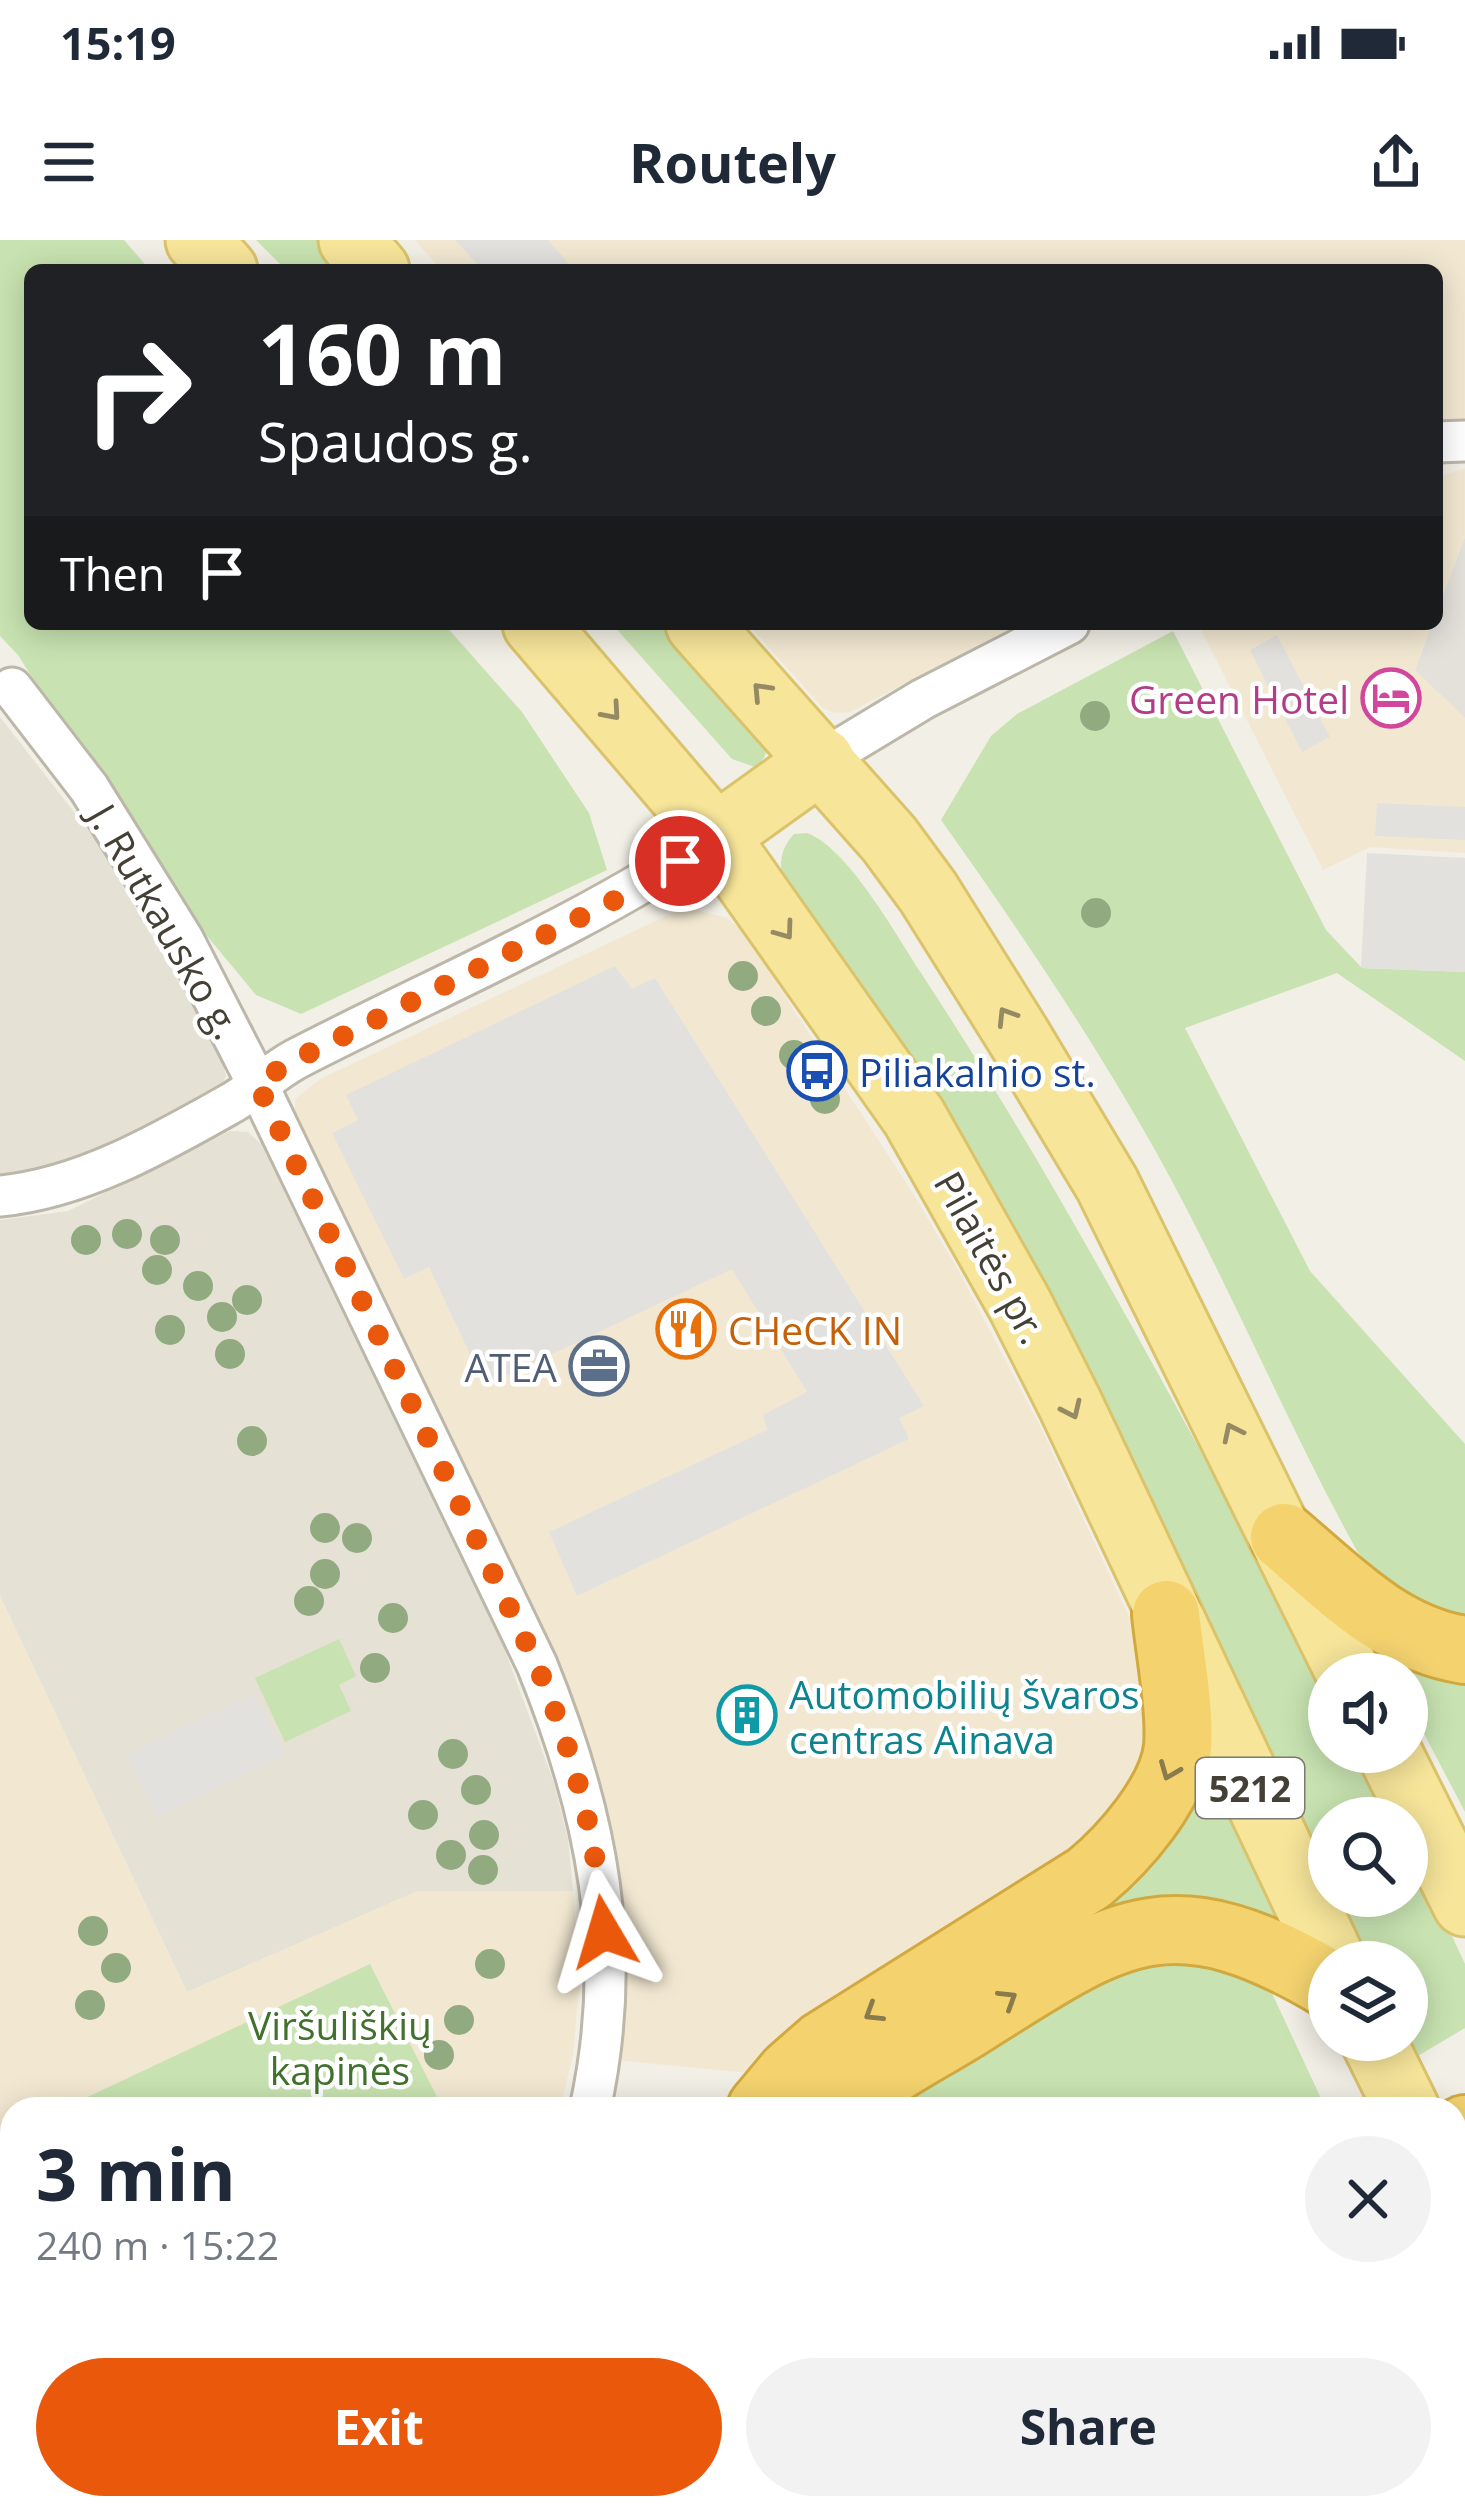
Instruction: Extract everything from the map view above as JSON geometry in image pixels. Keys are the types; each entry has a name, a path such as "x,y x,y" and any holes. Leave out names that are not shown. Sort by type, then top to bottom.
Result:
{"highway":[{"path":"1284,1538 1373,1612 1438,1646 1465,1650"},
{"path":"771,2097 823,2045 1089,1878 1117,1855 1152,1806 1178,1749 1166,1614"},
{"path":"858,2097 1077,1955 1144,1931 1218,1934 1308,1972"}],"main road":[{"path":"198,240 220,264"},
{"path":"351,240 371,264"},
{"name":"Pilaitės pr.","path":"540,630 716,836 914,1117 1020,1305 1324,1941"},
{"path":"703,630 822,760 928,892 1096,1166 1339,1653"},
{"path":"716,836 822,760"},
{"path":"1399,1773 1465,1904"},
{"path":"1383,2061 1401,2097"}],"street":[{"path":"822,760 923,699 1057,630"},
{"name":"J. Rutkausko g.","path":"12,688 89,788 183,939 537,1665 566,1737 589,1814 606,1986 593,2097"},
{"path":"0,1196 24,1194 87,1174 233,1103 293,1061 643,886 716,836"}],"shaded area":[{"path":"415,240 1465,240 1465,423 1443,425 1443,264 436,264"},
{"path":"455,240 548,240 569,264 477,264"},
{"path":"1465,468 1465,537 1443,595 1443,476"},
{"path":"1465,537 1465,718 1415,670 1430,630 1443,630 1443,595"},
{"path":"753,630 1007,630 850,712 823,708"},
{"path":"1201,630 1430,630 1415,669 1465,718 1465,853 1370,847 1323,870"},
{"path":"1277,635 1330,737 1302,752 1250,650"},
{"path":"0,717 95,839 220,1051 226,1076 218,1092 132,1136 28,1174 0,1175"},
{"path":"1377,803 1465,807 1465,840 1375,836"},
{"path":"1367,853 1465,858 1465,972 1361,968"},
{"path":"685,907 727,918 742,930 958,1270 1041,1428 1146,1653 1156,1746 1112,1826 758,2074 616,2060 615,1878 603,1802 581,1733 295,1115 295,1099 320,1079"},
{"path":"615,966 632,989 655,978 924,1406 899,1418 909,1439 577,1596 549,1532 767,1430 763,1415 807,1392 732,1269 485,1386 429,1267 404,1279 332,1133 358,1120 346,1095"},
{"path":"230,1131 248,1132 261,1144 504,1648 554,1783 568,1839 573,1891 418,1891 187,1992 0,1596 0,1220 68,1211"},
{"path":"0,1596 187,1992 418,1891 573,1891 580,1980 573,2055 563,2097 0,2097"},
{"path":"254,1693 285,1755 158,1817 127,1754"}],"green space":[{"path":"0,240 124,240 145,264 24,264 24,630 449,630 522,712 589,813 607,870 301,1014 256,995 154,872 18,655 0,636"},
{"path":"256,240 318,240 339,264 280,264"},
{"path":"617,630 671,630 766,732 766,752 755,767 732,759"},
{"path":"1173,631 1326,930 1362,968 1465,972 1465,1061 1337,973 1185,1028 1310,1271 1465,1444 1465,1623 1406,1595 1357,1551 1155,1150 1052,982 941,820 991,736 1017,714"},
{"path":"807,833 823,842 870,894 1029,1147 1132,1326 1310,1653 1308,1773 1374,1773 1386,1797 1308,1797 1308,1833 1105,1408 783,884 783,851 794,834"},
{"path":"339,1639 356,1676 339,1685 351,1711 285,1742 255,1678"},
{"path":"1428,1662 1465,1673 1465,1812 1428,1741"},
{"path":"1199,1765 1208,1772 1286,1929 1243,1913 831,2082 817,2097 806,2097"},
{"path":"1428,1884 1465,1964 1465,2028 1428,2050 1428,1941 1360,1941 1348,1917 1428,1917"},
{"path":"1144,1952 1263,1974 1320,2097 898,2097"},
{"name":"Viršuliškių kapinės","path":"370,1964 437,2097 87,2097"}],"place":[{"name":"Green Hotel","path":"1391,698"},
{"name":"Piliakalnio st.","path":"817,1071"},
{"name":"CHeCK IN","path":"686,1329"},
{"name":"ATEA","path":"599,1366"},
{"name":"Automobilių švaros centras Ainava","path":"747,1715"}],"route":[{"path":"604,1932 589,1814 566,1737 537,1665 257,1083 643,886 680,861"}]}
